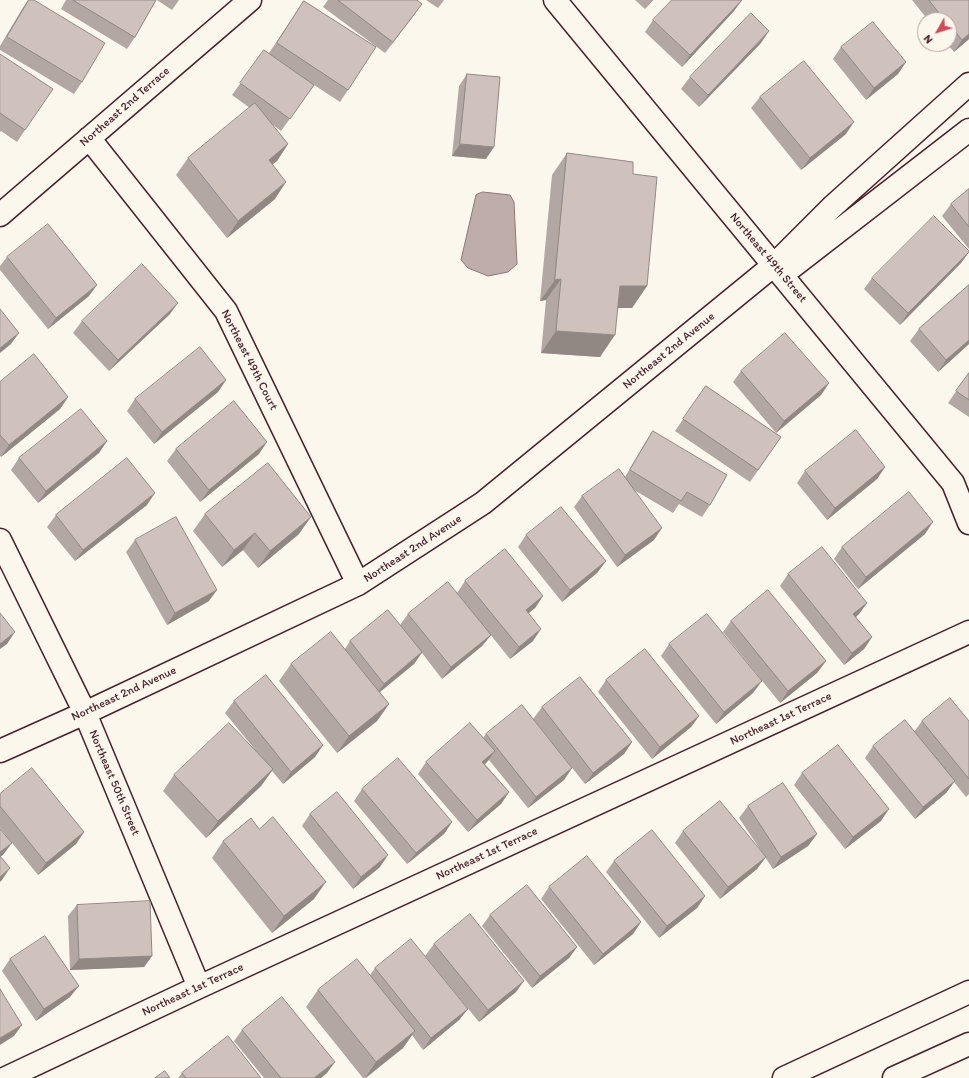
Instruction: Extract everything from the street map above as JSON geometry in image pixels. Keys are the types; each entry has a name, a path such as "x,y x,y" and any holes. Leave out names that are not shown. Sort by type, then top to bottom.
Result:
{"main road":[{"name":"Northeast 2nd Terrace","path":"0,215 250,0"},
{"name":"Northeast 49th Street","path":"555,0 953,483 969,523"},
{"name":"Northeast 2nd Avenue","path":"0,751 85,713 358,584 483,503 774,265 832,207 969,84"},
{"path":"774,265 792,267 969,130"},
{"name":"Northeast 49th Court","path":"89,138 226,311 358,584"},
{"name":"Northeast 50th Street","path":"0,540 85,713 199,987"},
{"name":"Northeast 1st Terrace","path":"6,1078 199,987 969,632"},
{"path":"784,1078 969,992"},
{"path":"894,1078 969,1044"}],"shaded area":[{"path":"483,192 510,195 514,202 517,264 508,272 488,276 468,268 461,260 476,195"}],"building":[{"path":"29,0 34,0 105,43 82,82 7,37"},
{"path":"73,0 156,0 135,37"},
{"path":"338,0 417,0 422,4 393,42"},
{"path":"672,0 742,0 690,55 653,20"},
{"path":"929,0 969,0 969,34 962,40 957,34 957,12 939,12"},
{"path":"304,1 376,47 348,90 277,43"},
{"path":"751,13 769,31 708,95 690,77"},
{"path":"873,22 906,62 874,88 841,47"},
{"path":"264,50 314,85 290,119 240,83"},
{"path":"0,54 53,89 25,130 0,113"},
{"path":"804,61 854,122 810,158 760,97"},
{"path":"467,74 500,77 494,147 460,144"},
{"path":"255,103 288,144 269,160 286,182 238,221 188,158"},
{"path":"567,153 633,162 633,174 657,177 647,286 620,286 615,335 556,331 561,279 555,280"},
{"path":"969,189 969,227 951,204"},
{"path":"934,216 969,252 908,313 872,278"},
{"path":"48,224 97,285 56,318 7,257"},
{"path":"142,264 178,303 118,360 82,321"},
{"path":"969,285 969,340 946,360 919,329"},
{"path":"0,309 19,333 0,348"},
{"path":"785,333 829,383 784,421 741,371"},
{"path":"200,347 226,380 162,432 135,399"},
{"path":"34,354 68,397 9,445 0,435 0,382"},
{"path":"969,373 969,400 956,391"},
{"path":"706,386 781,437 758,470 683,419"},
{"path":"234,401 267,442 209,490 176,449"},
{"path":"81,409 107,441 46,491 19,458"},
{"path":"856,430 885,467 835,508 805,471"},
{"path":"653,431 727,475 710,505 687,492 681,501 630,470"},
{"path":"127,458 155,493 83,550 56,515"},
{"path":"268,463 311,517 270,551 255,533 234,550 205,514"},
{"path":"619,469 662,528 625,555 582,496"},
{"path":"909,492 933,522 866,577 842,547"},
{"path":"561,507 606,561 570,590 526,535"},
{"path":"176,517 217,590 175,613 135,540"},
{"path":"822,547 867,603 853,614 872,637 852,653 788,574"},
{"path":"505,549 543,596 526,610 541,629 519,647 465,581"},
{"path":"448,582 491,635 451,667 408,614"},
{"path":"768,590 826,661 788,691 731,621"},
{"path":"388,610 422,652 384,684 350,641"},
{"path":"0,613 15,632 0,644"},
{"path":"707,614 762,681 724,712 669,644"},
{"path":"331,632 389,704 349,736 291,664"},
{"path":"645,649 699,716 660,747 606,680"},
{"path":"266,675 323,745 291,772 234,701"},
{"path":"580,677 632,742 593,773 542,707"},
{"path":"950,698 969,721 969,779 922,721"},
{"path":"522,705 572,768 536,797 486,734"},
{"path":"905,720 955,781 923,807 873,746"},
{"path":"229,723 273,769 218,821 174,775"},
{"path":"470,723 495,751 482,762 509,792 477,820 426,762"},
{"path":"838,745 889,809 853,837 802,773"},
{"path":"398,758 452,822 416,853 362,789"},
{"path":"32,768 84,832 46,863 0,806 0,794"},
{"path":"783,783 817,834 781,857 748,806"},
{"path":"337,792 388,855 361,877 310,814"},
{"path":"720,801 766,857 728,887 683,831"},
{"path":"273,817 326,882 284,916 223,841 251,818 259,829"},
{"path":"0,829 12,843 0,852"},
{"path":"652,830 705,896 667,926 614,861"},
{"path":"0,856 10,868 0,877"},
{"path":"587,856 641,922 603,954 549,887"},
{"path":"527,885 577,947 540,976 490,915"},
{"path":"150,901 152,956 79,959 77,905"},
{"path":"470,914 524,981 488,1010 434,944"},
{"path":"45,936 79,986 44,1009 10,959"},
{"path":"411,939 468,1009 431,1038 375,968"},
{"path":"357,959 415,1031 376,1062 318,990"},
{"path":"0,989 22,1025 0,1038"},
{"path":"282,997 335,1062 314,1078 281,1078 242,1030"},
{"path":"228,1036 261,1078 186,1078 182,1073"},
{"path":"165,1071 170,1078 155,1078"}]}
